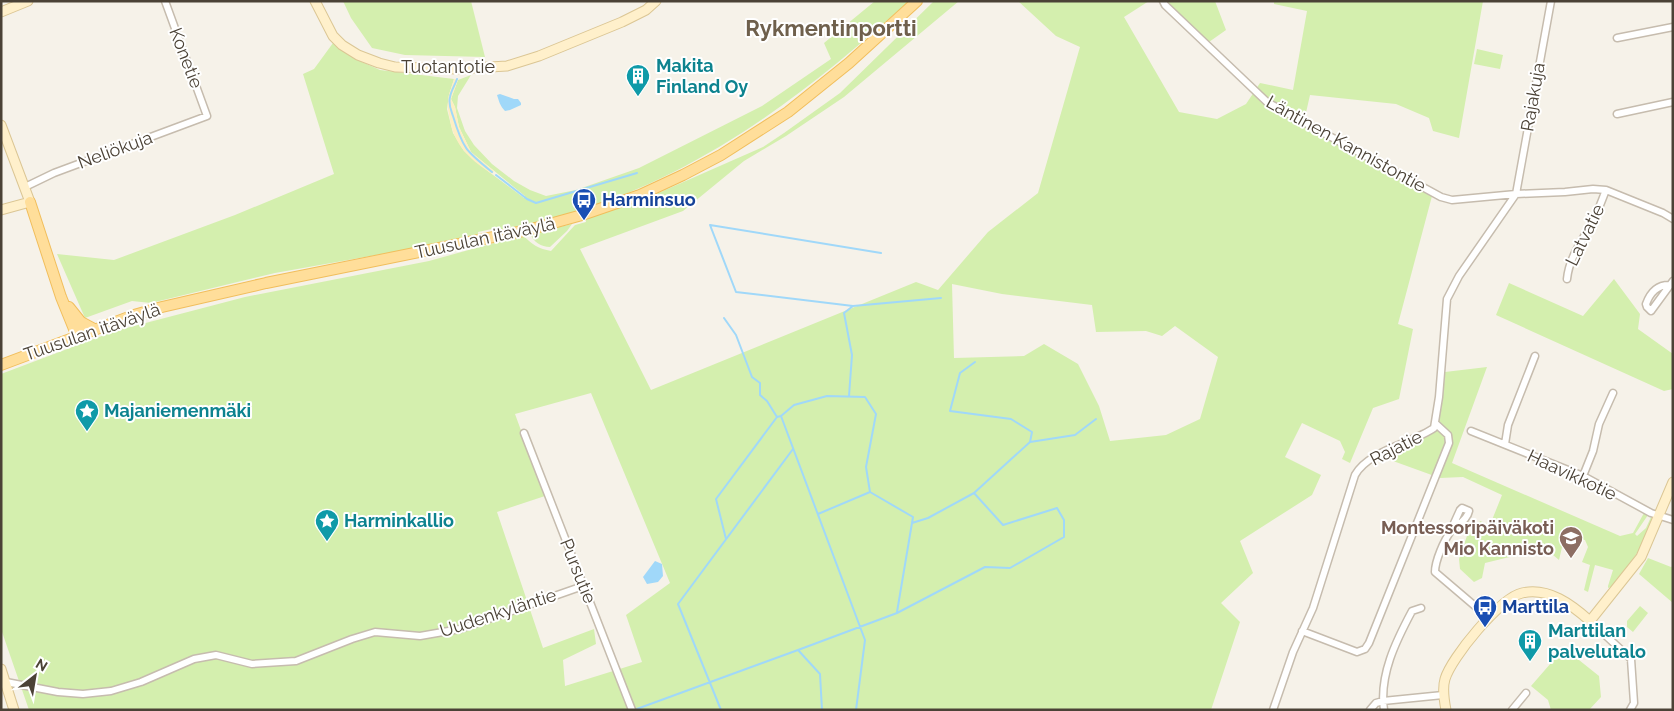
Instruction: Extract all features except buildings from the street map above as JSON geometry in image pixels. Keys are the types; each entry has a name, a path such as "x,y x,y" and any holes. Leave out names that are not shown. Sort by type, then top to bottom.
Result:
{"main road":[{"name":"Tuusulan itäväylä","path":"1,365 134,315 214,294 528,230 566,220 640,195 721,155 788,112 849,63 917,1"},
{"path":"30,202 70,322 76,331 82,334"},
{"path":"51,268 63,296 76,317 83,324 94,329"},
{"path":"51,268 53,281 68,325 67,334 59,343"}],"street":[{"path":"1,12 28,1"},
{"name":"Konetie","path":"164,1 207,116"},
{"name":"Tuotantotie","path":"316,1 333,36 342,45 358,55 379,64 395,67 456,69 507,66 538,56 622,22 646,10 656,1"},
{"name":"Läntinen Kannistontie","path":"1163,1 1165,6 1260,96 1279,109 1441,197 1452,200 1505,194 1593,189 1606,190"},
{"name":"Rajakuja","path":"1516,194 1551,1"},
{"path":"1617,38 1673,27"},
{"path":"1617,114 1673,102"},
{"name":"Neliökuja","path":"25,187 54,173 207,116"},
{"path":"1,125 30,202 1,210"},
{"path":"1606,190 1663,213 1673,219"},
{"name":"Latvatie","path":"1566,279 1575,251 1591,224 1606,190"},
{"name":"Rajatie","path":"1274,710 1293,652 1313,608 1350,489 1360,467 1384,452 1424,435 1434,428 1447,300 1458,276 1516,194"},
{"path":"1505,444 1508,425 1535,356"},
{"path":"1583,476 1593,452 1599,424 1612,393"},
{"path":"1302,631 1357,652 1365,649 1369,643 1449,443 1448,435 1435,423"},
{"name":"Haavikkotie","path":"1472,431 1583,476 1658,516 1673,520"},
{"name":"Pursutie","path":"524,433 632,710"},
{"path":"1590,622 1642,557 1673,482"},
{"path":"1450,532 1435,563 1435,572 1489,618"},
{"name":"Uudenkyläntie","path":"6,682 58,692 83,694 111,691 141,682 194,659 216,655 252,664 296,661 375,632 420,636 460,629 583,586"},
{"path":"1446,710 1443,695 1444,681 1450,667 1501,605 1511,597 1523,593 1536,592 1550,594 1563,600 1631,659 1634,703 1630,710"},
{"path":"1384,710 1383,692 1392,653 1412,611 1421,608"},
{"path":"1,669 14,710"},
{"path":"1512,710 1526,694"},
{"path":"1370,710 1376,703 1383,701 1443,695"}],"green space":[{"path":"343,1 471,1 485,57 405,55 372,48 351,18"},
{"path":"875,1 909,1 833,66 753,126 711,152 667,175 622,195 574,212 523,226 478,232 478,234 466,239 275,273 151,303 132,301 85,318 57,254 114,260 235,215 334,174 303,74 314,69 333,43 353,58 380,70 454,79 447,109 453,133 464,151 524,198 525,196 471,152 459,127 455,107 451,99 458,80 471,75 458,96 457,108 465,131 474,145 492,164 514,181 546,196 576,190 639,168 762,106 831,59 824,43"},
{"path":"934,1 959,1 844,97 786,136 744,161 683,211 580,249 651,390 916,282 938,290 988,232 1038,193 1080,47 1056,36 1018,1 1149,1 1124,17 1179,112 1217,119 1246,104 1260,83 1293,90 1307,11 1274,4 1274,1 1483,1 1459,138 1433,131 1429,118 1396,104 1310,95 1303,126 1432,196 1398,324 1413,329 1399,399 1373,408 1350,463 1342,459 1345,452 1340,441 1302,423 1285,457 1321,475 1312,495 1240,541 1253,573 1221,603 1240,622 1211,710 29,710 1,629 1,374 115,331 245,297 429,261 523,235 536,246 551,251 575,225 586,222 586,220 597,214 647,198 763,147 840,93","holes":["952,284 1002,294 1092,305 1096,332 1146,331 1162,336 1175,326 1218,357 1200,419 1166,435 1110,441 1099,406 1078,364 1044,344 1024,356 954,358","591,393 670,583 626,615 642,662 565,686 563,660 596,644 594,629 543,648 497,512 545,496 515,414"]},
{"path":"1164,1 1215,1 1226,30 1209,42"},
{"path":"1477,49 1503,55 1500,69 1474,64"},
{"path":"572,224 550,247 538,243 530,234"},
{"path":"1614,279 1640,314 1638,329 1673,354 1673,389 1664,391 1496,315 1509,283 1583,316"},
{"path":"1487,367 1452,463 1620,536 1633,533 1644,513 1648,515 1635,534 1637,536 1646,528 1651,517 1650,527 1642,546 1611,587 1608,588 1613,570 1595,565 1588,592 1584,590 1590,565 1582,562 1588,547 1585,540 1569,537 1563,543 1559,560 1547,550 1530,552 1485,563 1482,578 1474,582 1460,569 1459,559 1468,533 1475,531 1480,521 1490,525 1502,495 1463,477 1440,478 1382,457 1428,436 1433,430 1440,415 1445,372"},
{"path":"1648,558 1671,567 1673,566 1673,603 1639,574"},
{"path":"1640,606 1648,613 1633,632 1627,627 1627,621"},
{"path":"1564,648 1599,676 1601,697 1589,710 1551,710 1548,700 1531,686"}],"sand":[{"path":"454,79 458,80 451,99 455,107 459,127 471,152 494,171 492,174 466,153 457,141 448,111 449,96"}],"water":[{"path":"500,94 518,99 521,105 505,111 497,95"},
{"path":"655,561 662,564 663,576 658,582 647,584 643,577"}],"waterway":[{"path":"457,79 449,102 460,136 471,154 492,172"},
{"path":"496,175 527,199 536,203 637,173"},
{"path":"881,253 710,225 736,292 853,306 941,298"},
{"path":"849,396 852,355 844,313 853,306"},
{"path":"724,318 736,335 752,377 760,383 760,395 767,401 777,417"},
{"path":"975,362 960,373 950,411 1011,419 1032,432 1030,442"},
{"path":"726,539 716,499 777,417 794,405 827,396 865,397 876,414 866,467 870,492"},
{"path":"781,416 865,640 856,710"},
{"path":"912,523 928,518 974,493 1030,442 1075,435 1096,419"},
{"path":"721,710 678,604 793,449"},
{"path":"818,514 870,492 913,517 897,612"},
{"path":"798,650 897,613 985,567 1010,568 1064,537 1064,520 1057,508 1003,525 974,493"},
{"path":"634,710 798,650 820,674 822,710"}],"place":[{"name":"Makita Finland Oy","path":"638,97"},
{"name":"Harminsuo","path":"584,221"},
{"name":"Majaniemenmäki","path":"87,432"},
{"name":"Harminkallio","path":"327,542"},
{"name":"Montessoripäiväkoti Mio Kannisto","path":"1571,559"},
{"name":"Marttila","path":"1485,628"},
{"name":"Marttilan palvelutalo","path":"1530,662"}],"district":[{"name":"Rykmentinportti","path":"831,28"}]}
